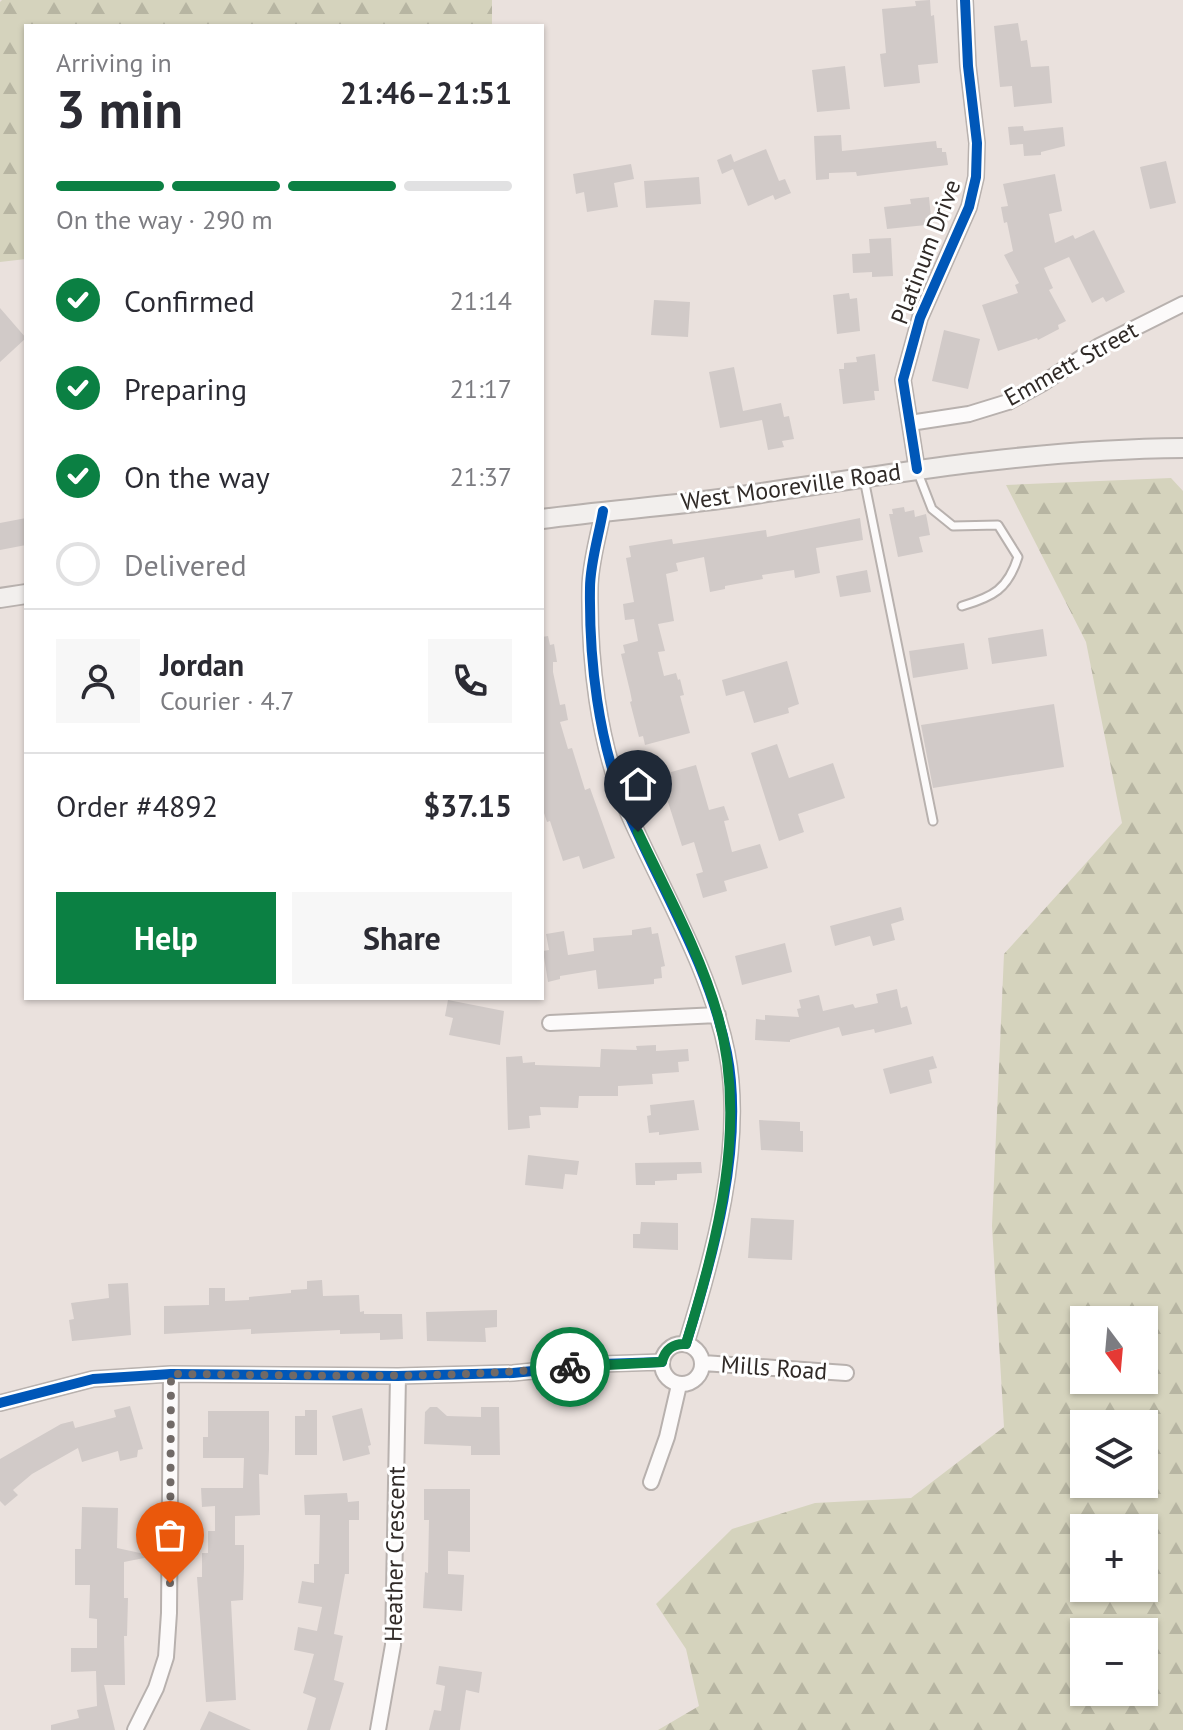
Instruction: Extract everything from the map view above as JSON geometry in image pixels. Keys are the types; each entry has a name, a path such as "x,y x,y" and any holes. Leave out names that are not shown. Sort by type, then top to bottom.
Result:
{"main road":[{"name":"West Mooreville Road","path":"544,519 737,497 917,469 1116,449 1183,448"},
{"path":"0,598 24,594"}],"street":[{"name":"Platinum Drive","path":"917,469 903,380 917,330 969,207 976,177 977,143 968,66 965,0"},
{"name":"Emmett Street","path":"910,423 969,414 1008,402 1099,346 1183,304"},
{"path":"603,511 590,585 594,667 607,748 625,806 707,983 718,1015 731,1084 730,1131 722,1208 707,1277 686,1344"},
{"path":"550,1023 718,1015"},
{"path":"686,1344 698,1351 703,1363 696,1380 679,1385 668,1379 662,1362 663,1355 673,1346 686,1344"},
{"path":"0,1403 93,1379 171,1374 398,1376 513,1373 602,1364 662,1362"},
{"name":"Mills Road","path":"703,1363 846,1373"},
{"path":"135,1730 156,1688 166,1657 171,1374"},
{"name":"Heather Crescent","path":"378,1730 387,1693 393,1645 398,1376"},
{"path":"651,1482 667,1437 679,1385"}],"lane":[{"path":"917,469 932,509 953,526 998,525 1010,539 1018,557 1013,575 991,597 962,606"},
{"path":"864,477 933,821"}],"green space":[{"path":"492,0 492,24 24,24 24,259 0,262 0,2"},
{"path":"1171,478 1183,491 1183,1730 658,1730 699,1706 686,1649 656,1604 732,1529 815,1503 911,1498 1004,1427 992,1226 1004,954 1122,823 1086,642 1006,485"}],"building":[{"path":"930,0 938,63 918,65 920,83 884,87 880,54 886,53 882,9 916,6 915,1"},
{"path":"1018,23 1021,41 1027,40 1031,67 1049,66 1052,103 1014,107 1012,86 1000,87 994,26"},
{"path":"845,66 850,109 817,112 812,70"},
{"path":"1023,126 1024,131 1063,127 1065,146 1041,152 1041,155 1024,156 1023,144 1010,145 1008,127"},
{"path":"841,135 842,151 936,141 937,148 946,152 948,165 857,176 856,172 829,173 829,179 816,180 814,136"},
{"path":"766,149 779,181 785,179 791,193 775,200 773,195 748,206 733,169 722,174 717,160 731,154 734,162"},
{"path":"1166,161 1176,203 1150,209 1140,167"},
{"path":"631,164 634,179 614,183 618,207 587,212 584,192 576,194 573,174"},
{"path":"1055,174 1062,211 1049,214 1055,243 1073,235 1075,239 1094,230 1125,292 1106,302 1103,297 1092,303 1069,257 1044,268 1053,288 1049,290 1066,321 1058,325 1059,329 1038,340 998,351 982,305 1018,293 1015,285 1019,283 1004,255 1013,251 1001,207 1008,206 1003,184"},
{"path":"699,177 701,204 646,208 644,181"},
{"path":"929,197 931,217 925,218 926,225 887,229 884,207 911,204 910,199"},
{"path":"891,238 893,276 872,277 872,272 853,273 852,254 870,253 869,239"},
{"path":"849,293 850,299 857,298 860,331 837,334 833,295"},
{"path":"654,300 690,302 688,337 651,335"},
{"path":"0,308 24,336 24,340 0,362"},
{"path":"944,330 980,339 968,389 932,381"},
{"path":"875,354 879,391 874,391 875,400 843,404 839,369 844,369 844,363 857,362 856,357"},
{"path":"734,367 743,411 781,403 784,417 789,416 794,439 782,441 784,447 768,450 762,420 720,428 709,372"},
{"path":"904,507 905,512 914,510 915,517 926,514 930,535 919,537 923,552 898,557 889,514 893,514 892,509"},
{"path":"24,518 24,545 0,550 0,523"},
{"path":"860,518 863,540 816,548 820,573 795,578 794,570 762,575 763,579 710,592 704,557 676,563 678,571 666,574 674,621 658,624 665,651 658,652 664,676 676,673 680,679 684,695 680,696 690,733 645,745 643,736 639,737 621,654 625,653 623,645 638,641 634,619 625,620 623,604 634,602 626,558 631,557 629,546 672,539 673,544 766,530 767,537"},
{"path":"867,570 871,592 840,597 836,576"},
{"path":"1043,629 1047,656 992,664 988,638"},
{"path":"548,636 550,645 554,644 557,662 553,662 553,672 560,705 565,704 568,720 560,722 568,749 572,748 585,790 590,788 615,858 583,869 579,856 563,861 550,821 547,822 544,813 544,637"},
{"path":"964,643 968,669 913,678 909,651"},
{"path":"787,661 799,704 788,708 789,713 754,723 744,691 726,696 722,680"},
{"path":"1054,704 1064,767 933,788 921,725"},
{"path":"777,744 789,778 833,763 845,798 798,814 804,832 779,841 751,753"},
{"path":"696,765 709,810 724,806 729,820 724,821 732,852 760,844 768,868 724,881 727,891 703,898 696,874 703,872 694,842 682,846 668,802 661,804 657,792 661,790 657,776"},
{"path":"901,907 904,920 891,924 895,940 873,946 870,936 835,946 830,926"},
{"path":"651,927 652,934 658,933 665,966 661,967 662,978 654,979 654,984 598,989 596,970 560,976 560,979 548,982 544,957 544,951 549,950 546,934 564,931 568,955 594,951 593,938 632,935 632,930"},
{"path":"785,943 792,972 742,985 735,956"},
{"path":"897,989 901,1008 907,1006 912,1024 875,1033 874,1029 842,1036 839,1027 790,1042 755,1040 756,1019 765,1020 765,1015 799,1017 799,1000 819,995 823,1011 853,1004 855,1008 878,1003 876,994"},
{"path":"448,1000 504,1011 500,1045 449,1035 453,1018 445,1016"},
{"path":"656,1045 656,1051 688,1049 689,1061 678,1062 679,1072 652,1074 653,1084 618,1086 618,1096 579,1096 578,1108 540,1107 541,1115 529,1116 530,1128 508,1130 506,1057 522,1056 523,1063 535,1062 535,1065 600,1067 601,1049 637,1050 636,1046"},
{"path":"933,1056 937,1068 929,1070 932,1083 890,1094 883,1069"},
{"path":"694,1100 699,1130 659,1135 659,1132 649,1133 647,1116 651,1115 650,1105"},
{"path":"759,1120 800,1122 803,1152 761,1150"},
{"path":"528,1155 579,1161 577,1175 565,1174 563,1189 525,1185"},
{"path":"701,1162 702,1173 677,1174 677,1180 636,1185 635,1163"},
{"path":"751,1218 794,1220 792,1260 748,1258"},
{"path":"641,1222 678,1223 678,1250 633,1248 633,1234 640,1234"},
{"path":"322,1280 323,1296 359,1295 360,1312 364,1311 364,1314 402,1314 403,1339 380,1340 380,1333 340,1334 340,1330 251,1334 251,1329 164,1334 164,1306 209,1305 209,1288 225,1288 225,1301 249,1300 249,1297 307,1289 307,1281"},
{"path":"128,1283 131,1335 72,1341 69,1320 74,1319 71,1303 109,1298 108,1284"},
{"path":"497,1310 497,1327 485,1328 486,1342 427,1341 426,1312"},
{"path":"130,1406 143,1449 138,1450 137,1457 120,1461 118,1451 82,1462 78,1448 32,1474 13,1490 18,1495 5,1506 0,1501 0,1459 61,1424 73,1421 75,1428 116,1417 114,1410"},
{"path":"430,1407 437,1407 447,1416 481,1417 481,1407 499,1407 500,1455 471,1455 471,1446 424,1444 425,1412"},
{"path":"362,1408 371,1445 368,1446 370,1454 343,1461 332,1416"},
{"path":"305,1410 317,1410 317,1455 295,1455 295,1416 305,1416"},
{"path":"208,1411 269,1411 269,1449 268,1475 259,1474 260,1515 235,1516 235,1545 244,1545 243,1600 231,1601 236,1700 206,1702 197,1577 202,1577 202,1553 208,1553 208,1531 215,1531 215,1506 202,1507 201,1488 243,1488 244,1458 203,1458 203,1437 208,1437"},
{"path":"424,1489 470,1489 470,1552 448,1551 448,1574 464,1575 462,1611 423,1608 425,1572 428,1573 429,1520 424,1520"},
{"path":"347,1493 348,1502 359,1501 359,1520 349,1520 349,1574 345,1574 334,1634 343,1636 334,1680 344,1683 330,1730 307,1730 316,1698 303,1693 314,1654 294,1650 298,1627 317,1631 322,1607 298,1603 302,1581 314,1583 314,1564 319,1564 320,1515 305,1515 304,1495"},
{"path":"82,1507 118,1508 117,1548 154,1556 124,1562 124,1598 128,1598 127,1636 124,1636 125,1685 104,1685 115,1730 51,1730 51,1725 79,1718 77,1710 97,1706 96,1671 71,1672 71,1648 97,1648 97,1619 89,1618 90,1585 75,1585 75,1549 81,1549"},
{"path":"439,1666 482,1672 479,1693 466,1690 460,1730 429,1730 434,1710 441,1711 445,1686 436,1684"},
{"path":"209,1711 251,1730 200,1730"}],"cycle path":[{"path":"917,469 903,380 920,318 969,207 976,177 977,143 968,66 965,0"},
{"path":"603,511 590,578 591,643 597,700 608,755 626,808 709,989 727,1053 732,1088 729,1163 723,1200 716,1238 686,1344"},
{"path":"0,1403 93,1379 171,1374 398,1376 513,1373 602,1364 662,1362"}],"way so far":[{"path":"170,1583 171,1374 398,1376 513,1373 570,1367"}],"route":[{"path":"570,1367 662,1362 667,1350 686,1344 707,1277 722,1208 730,1131 731,1084 727,1055 707,983 638,832"}]}
